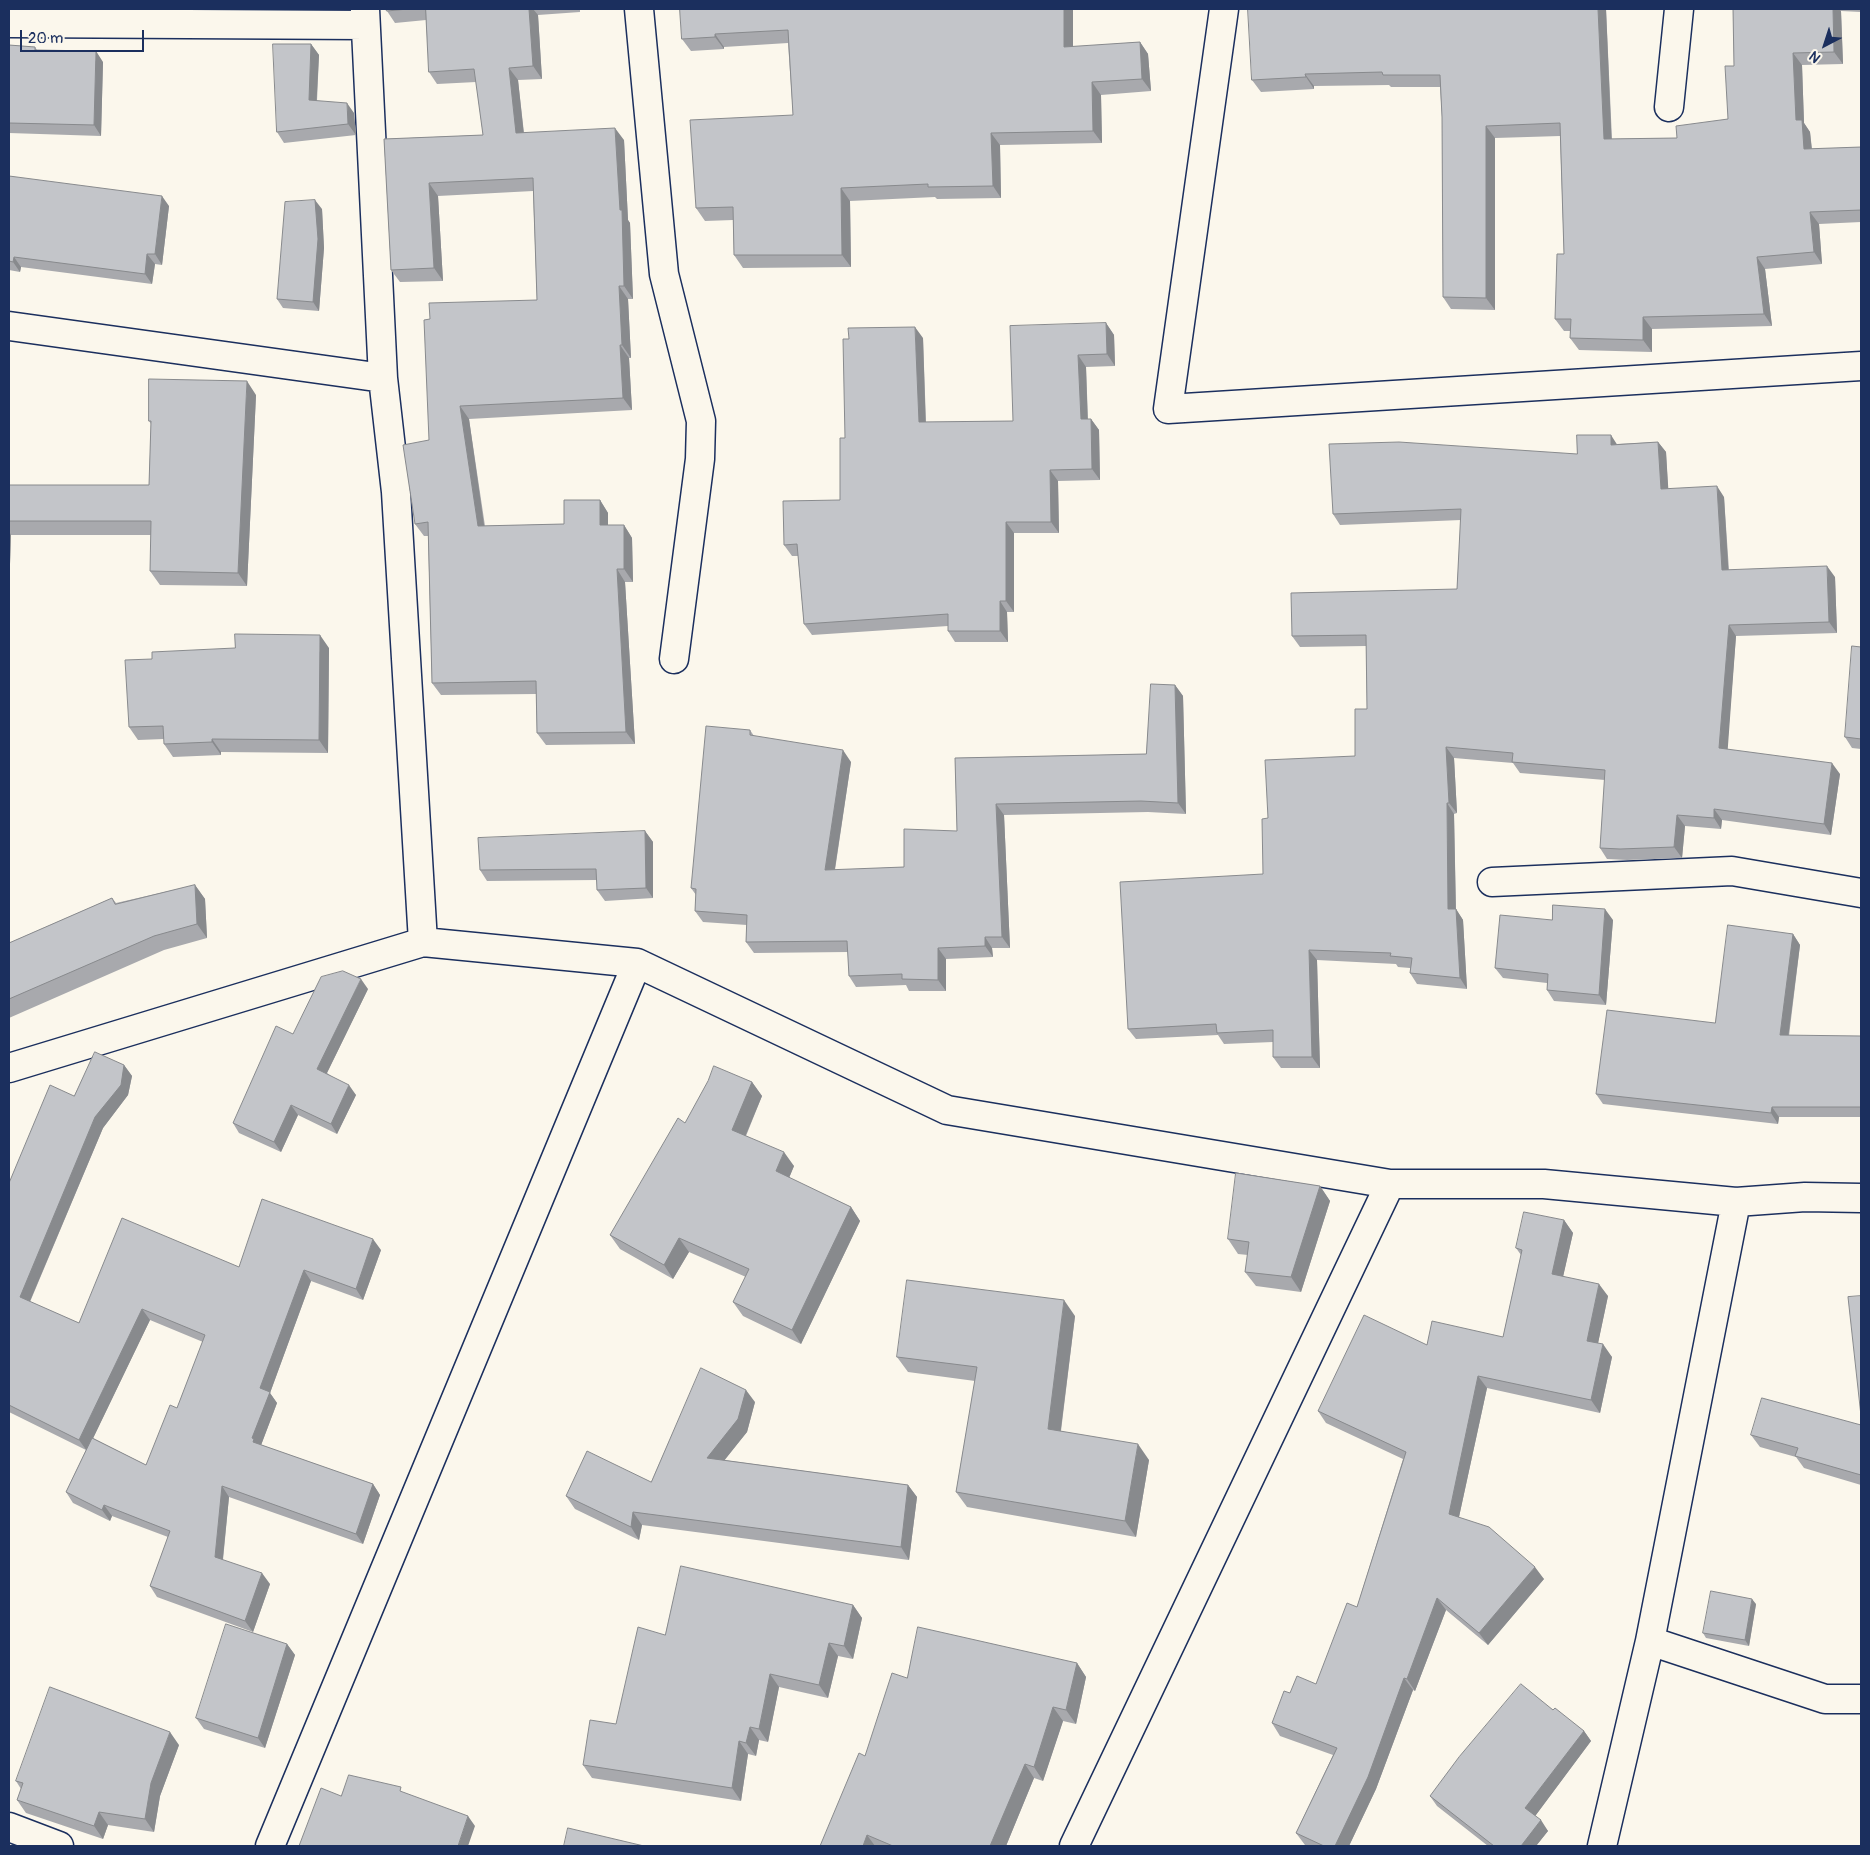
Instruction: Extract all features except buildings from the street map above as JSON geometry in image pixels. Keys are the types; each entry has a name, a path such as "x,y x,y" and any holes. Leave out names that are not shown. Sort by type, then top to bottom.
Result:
{"street":[{"path":"639,9 664,274 701,421 700,458 674,659"},
{"path":"1224,9 1168,409 1861,366"},
{"path":"1669,106 1679,9"},
{"path":"9,23 365,17 382,378 396,492 423,942"},
{"path":"9,326 382,378"},
{"path":"1492,882 1732,871 1861,893"},
{"path":"9,1068 423,942 637,963 947,1110 1390,1184 1544,1184 1736,1202 1805,1197 1861,1198"},
{"path":"270,1846 637,963"},
{"path":"1074,1846 1390,1184"},
{"path":"1602,1846 1650,1641 1736,1202"},
{"path":"1650,1641 1825,1699 1861,1699"},
{"path":"9,1828 59,1846"}]}
